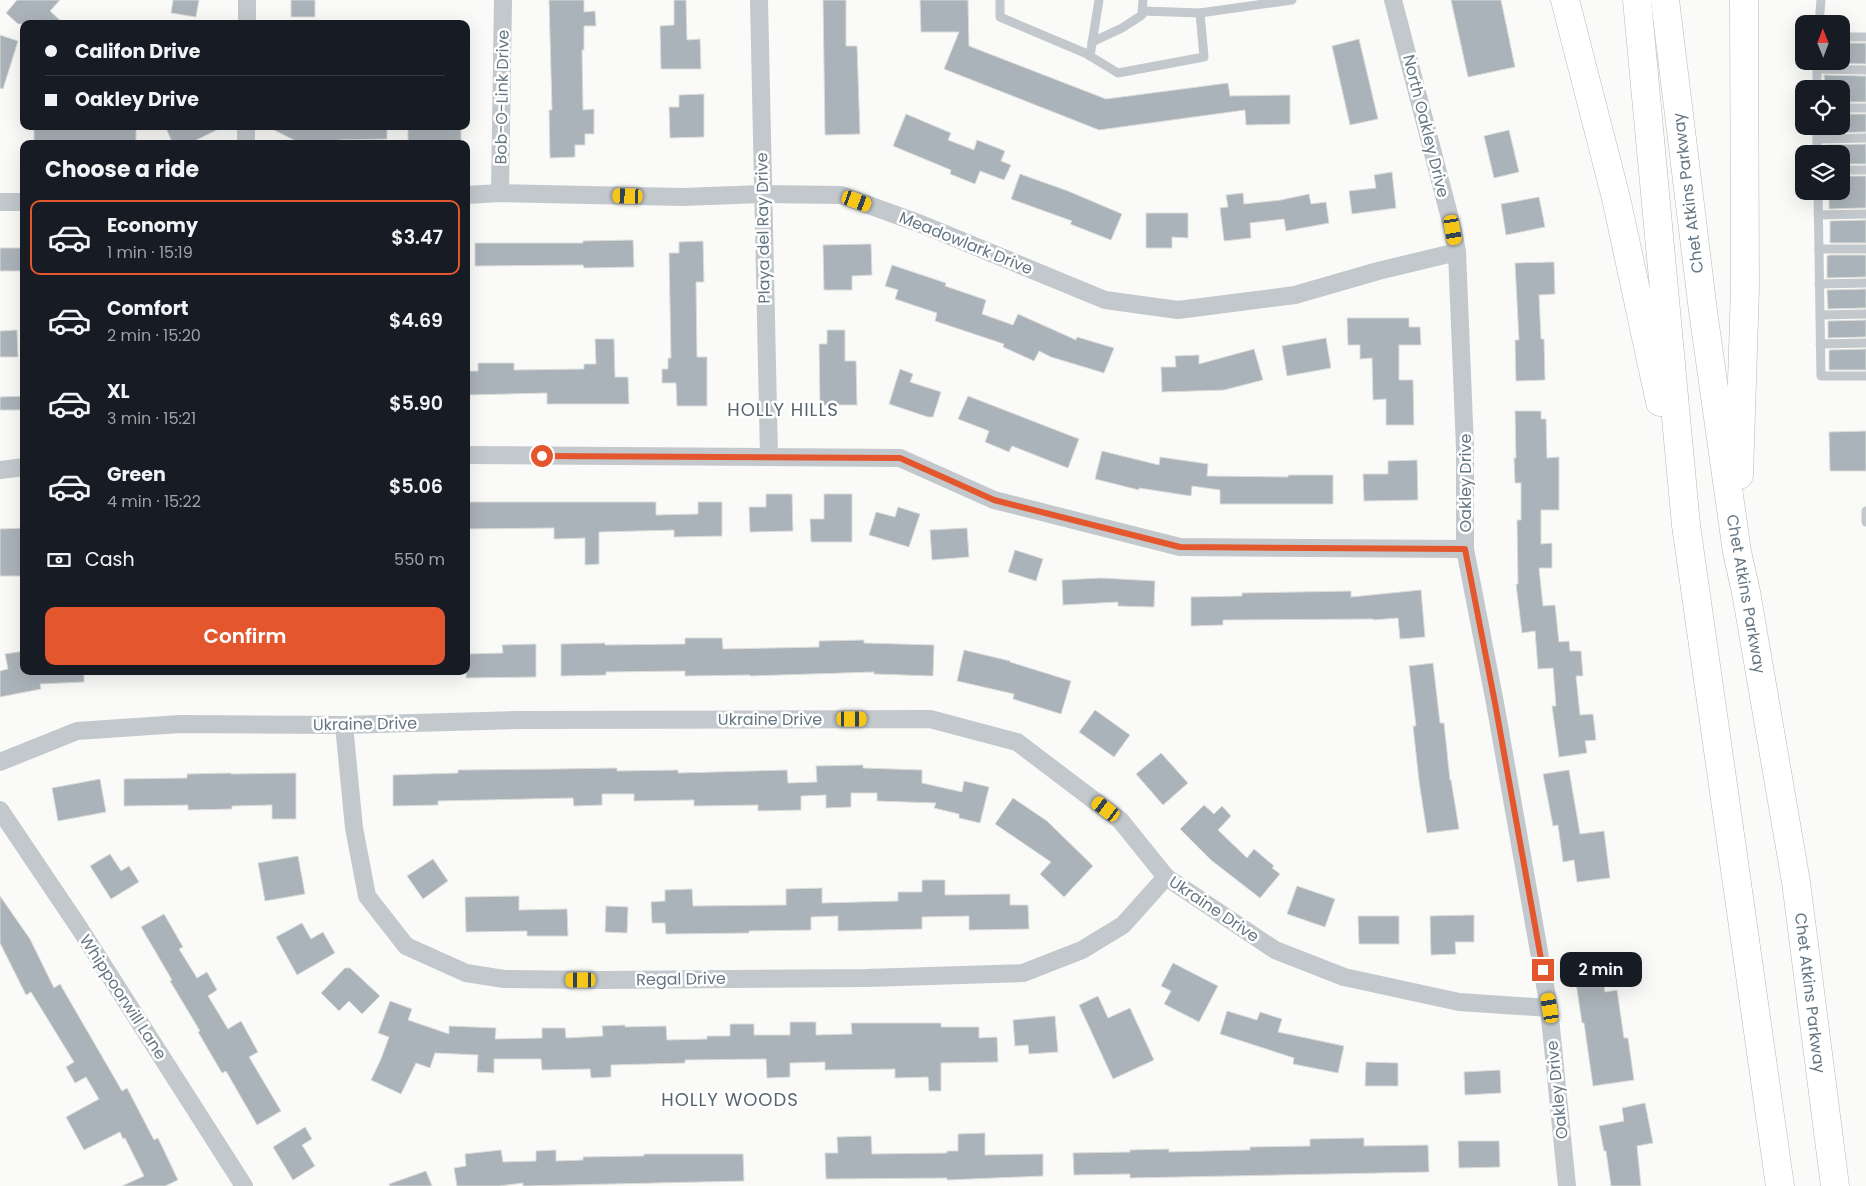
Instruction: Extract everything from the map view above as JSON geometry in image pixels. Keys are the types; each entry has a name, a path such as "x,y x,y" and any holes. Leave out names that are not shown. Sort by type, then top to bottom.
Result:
{"highway":[{"path":"1565,0 1616,198 1686,525"},
{"name":"Chet Atkins Parkway","path":"1637,0 1686,525 1780,1186"},
{"name":"Chet Atkins Parkway","path":"1664,0 1703,312 1737,552 1796,882 1835,1186"},
{"path":"1737,552 1745,288 1744,0"}],"street":[{"path":"247,0 247,20"},
{"name":"Bob-O-Link Drive","path":"500,193 502,0"},
{"name":"Playa del Ray Drive","path":"759,0 769,456"},
{"name":"North Oakley Drive","path":"1393,0 1453,230 1457,252"},
{"name":"Meadowlark Drive","path":"470,194 682,197 762,194 841,195 920,224 1105,300 1178,310 1295,295 1378,271 1457,252"},
{"path":"0,202 20,202"},
{"name":"Oakley Drive","path":"1457,252 1465,448 1465,549 1550,1008 1567,1186"},
{"path":"470,456 900,458 994,500 1180,547 1465,549"},
{"path":"0,470 20,468"},
{"name":"Ukraine Drive","path":"0,762 77,731 180,724 344,726 530,720 930,719 1017,742 1120,820 1166,877 1275,950 1344,977 1459,1002 1550,1008"},
{"name":"Regal Drive","path":"344,726 354,828 367,896 406,946 466,973 504,979 601,980 866,978 1023,973 1082,950 1123,925 1166,877"},
{"name":"Whippoorwill Lane","path":"0,810 85,937 244,1186"}],"lane":[{"path":"1000,0 1000,17 1090,56 1118,73 1204,57 1200,14"},
{"path":"1090,56 1099,0"},
{"path":"1092,42 1136,20 1142,15 1143,0"},
{"path":"1232,0 1235,9"},
{"path":"1143,11 1200,14 1292,0"},
{"path":"1820,15 1821,0"},
{"path":"1850,38 1866,37"},
{"path":"1850,68 1866,70"},
{"path":"1850,108 1866,108"},
{"path":"1817,135 1817,145"},
{"path":"1817,139 1866,138"},
{"path":"1850,170 1866,170"},
{"path":"1818,200 1821,376 1866,376"},
{"path":"1818,215 1866,214"},
{"path":"1818,249 1866,249"},
{"path":"1819,284 1866,283"},
{"path":"1820,315 1866,314"},
{"path":"1820,344 1866,343"},
{"path":"1866,511 1866,522"}],"building":[{"path":"17,0 60,0 50,11 60,20 20,20 20,24 18,24 6,13"},
{"path":"173,0 199,0 196,17 171,13"},
{"path":"291,0 315,0 315,17 291,17"},
{"path":"549,0 584,0 584,12 595,11 596,26 584,26 584,50 582,50 583,110 594,109 594,134 585,134 585,145 575,145 575,157 550,158 549,110 552,110"},
{"path":"674,0 686,0 687,40 700,39 701,69 661,69 660,26 674,25"},
{"path":"823,0 846,0 846,46 857,46 860,134 825,135"},
{"path":"920,0 968,0 969,46 1106,99 1228,83 1230,96 1290,95 1290,124 1246,125 1245,110 1099,130 944,69 959,32 921,32"},
{"path":"1451,0 1501,0 1515,67 1468,77"},
{"path":"0,35 18,41 3,89 0,88"},
{"path":"1359,39 1378,119 1350,125 1332,46"},
{"path":"1850,43 1866,43 1866,64 1850,64"},
{"path":"1824,75 1866,76 1866,102 1850,102 1850,80 1824,80"},
{"path":"704,94 704,137 670,138 669,107 679,107 679,95"},
{"path":"906,114 951,133 948,140 974,150 977,140 1005,151 1001,161 1011,165 1004,180 980,171 975,184 950,174 951,170 893,146"},
{"path":"1850,114 1866,114 1866,132 1850,132"},
{"path":"34,130 136,130 136,140 34,140"},
{"path":"167,130 217,130 196,140 171,140"},
{"path":"274,130 387,130 387,139 294,140"},
{"path":"408,130 461,130 461,140 408,140"},
{"path":"1509,130 1519,172 1494,178 1484,136"},
{"path":"1866,144 1866,164 1850,164 1850,145 1825,145"},
{"path":"1392,172 1396,208 1352,214 1349,191 1376,188 1374,175"},
{"path":"1020,174 1068,191 1122,214 1111,240 1070,224 1072,221 1011,199"},
{"path":"1850,176 1866,176 1866,208 1829,209 1829,200 1850,200"},
{"path":"1243,193 1244,204 1281,200 1309,194 1311,204 1326,202 1329,223 1286,231 1284,219 1250,223 1251,238 1224,241 1220,208 1228,207 1226,195"},
{"path":"1539,197 1545,227 1506,235 1501,204"},
{"path":"1146,213 1188,213 1188,238 1172,237 1172,248 1146,248"},
{"path":"1866,220 1866,243 1830,243 1830,221"},
{"path":"633,240 634,267 584,268 583,265 475,266 475,243 583,243 583,241"},
{"path":"703,241 704,282 696,282 697,357 707,357 707,406 677,406 676,383 662,383 662,369 668,369 668,358 671,358 669,253 679,253 679,242"},
{"path":"871,244 872,275 852,276 852,290 824,290 823,245"},
{"path":"0,248 20,248 20,271 0,271"},
{"path":"1866,255 1866,277 1827,278 1827,256"},
{"path":"1554,262 1555,294 1539,295 1541,339 1544,339 1545,380 1516,381 1515,340 1519,340 1515,263"},
{"path":"892,265 946,283 945,286 986,300 982,314 1013,325 1018,314 1076,340 1077,337 1114,348 1104,373 1051,357 1039,351 1034,361 1003,347 1004,344 935,321 937,313 895,299 898,290 885,286"},
{"path":"1866,289 1866,308 1828,309 1827,290"},
{"path":"1347,318 1409,318 1409,327 1420,327 1421,345 1399,345 1399,380 1413,380 1414,425 1386,425 1386,399 1373,400 1372,358 1360,359 1360,345 1348,345"},
{"path":"1866,320 1866,337 1828,338 1828,321"},
{"path":"17,330 18,357 0,357 0,331"},
{"path":"827,330 845,330 845,361 856,361 857,405 820,405 819,344 827,344"},
{"path":"1326,338 1331,368 1287,376 1282,346"},
{"path":"595,339 614,339 615,377 628,377 629,404 547,404 547,393 470,395 470,371 478,371 478,363 514,363 514,370 584,369 584,364 596,364"},
{"path":"1254,349 1263,380 1224,390 1162,392 1161,367 1176,367 1175,356 1199,355 1199,364"},
{"path":"1866,349 1866,370 1829,370 1829,350"},
{"path":"900,369 913,374 910,382 941,392 933,417 889,404"},
{"path":"20,396 20,410 0,410 0,397"},
{"path":"968,396 1079,439 1068,468 1012,446 1009,452 985,442 989,431 958,419"},
{"path":"1515,411 1541,411 1541,419 1546,419 1547,458 1559,457 1559,510 1541,510 1541,544 1552,543 1552,568 1539,568 1543,606 1555,605 1559,642 1569,641 1570,651 1581,651 1583,676 1576,676 1580,715 1593,714 1596,740 1585,741 1587,753 1559,757 1552,706 1556,706 1553,668 1538,669 1535,631 1522,633 1516,584 1518,584 1517,520 1521,520 1521,483 1515,483"},
{"path":"1866,431 1866,471 1830,471 1829,432"},
{"path":"1102,451 1159,465 1160,457 1208,464 1207,476 1288,477 1288,475 1333,475 1333,504 1220,504 1220,490 1192,486 1191,496 1139,488 1139,490 1095,479"},
{"path":"1417,460 1418,500 1364,501 1363,474 1388,474 1388,461"},
{"path":"766,494 792,494 793,531 750,532 749,507 766,507"},
{"path":"824,494 852,494 852,542 811,542 810,519 824,519"},
{"path":"470,502 656,502 656,515 698,514 698,502 722,502 722,536 674,537 674,530 599,532 599,564 585,565 585,538 554,539 554,528 470,529"},
{"path":"898,507 920,514 909,547 869,535 876,512 895,517"},
{"path":"20,528 20,576 0,576 0,529"},
{"path":"967,528 969,557 932,560 930,530"},
{"path":"1015,550 1043,559 1036,581 1008,572"},
{"path":"1101,578 1155,581 1154,607 1118,606 1118,602 1063,605 1062,580"},
{"path":"1421,590 1425,637 1400,639 1398,618 1373,620 1223,620 1223,625 1191,626 1191,597 1242,596 1242,593 1351,591 1351,597"},
{"path":"685,638 722,638 723,649 819,647 819,641 864,640 864,643 934,645 933,676 874,674 874,672 685,676 685,671 606,672 606,675 561,676 561,644 685,644"},
{"path":"536,644 536,677 466,678 466,675 470,675 470,654 503,653 502,645"},
{"path":"964,650 1010,661 1071,681 1061,714 1013,699 1014,694 957,681"},
{"path":"20,652 20,675 84,675 84,682 40,684 41,689 0,697 0,671 8,669 5,654"},
{"path":"1433,663 1440,723 1444,723 1450,780 1459,829 1427,833 1413,726 1416,726 1409,666"},
{"path":"1095,710 1130,735 1114,757 1079,732"},
{"path":"1161,753 1188,783 1163,805 1136,774"},
{"path":"863,765 863,768 922,770 922,783 962,792 964,781 989,787 980,823 959,818 959,814 934,808 936,803 877,801 877,793 851,793 851,807 826,808 826,795 801,796 801,810 758,811 758,805 694,806 694,800 634,801 634,794 602,794 602,805 574,806 573,798 438,801 438,805 393,806 393,775 458,773 458,770 617,768 617,771 678,770 678,773 787,770 788,783 817,782 816,766"},
{"path":"1569,770 1580,834 1604,831 1610,878 1577,882 1574,860 1563,862 1558,825 1553,826 1543,774"},
{"path":"296,773 296,819 272,819 272,805 232,806 232,809 188,810 188,805 124,806 124,779 187,778 187,774"},
{"path":"100,779 106,812 58,821 52,788"},
{"path":"1013,798 1047,821 1093,866 1064,897 1040,874 1051,862 995,824"},
{"path":"1204,805 1214,814 1222,806 1231,816 1218,830 1247,858 1254,849 1274,866 1272,868 1280,874 1260,898 1211,860 1180,829"},
{"path":"110,854 121,871 129,866 139,882 111,899 90,866"},
{"path":"298,856 305,894 265,901 258,863"},
{"path":"433,859 448,881 423,899 407,876"},
{"path":"922,880 945,880 945,895 1010,894 1010,905 1028,905 1029,929 969,930 969,916 922,917 922,929 838,931 838,916 811,917 811,930 749,931 749,933 666,934 665,923 652,923 651,902 665,901 665,890 692,889 693,906 786,905 786,889 822,888 822,903 898,901 898,892 922,892"},
{"path":"1297,886 1335,899 1325,927 1287,914"},
{"path":"0,896 30,939 54,988 60,984 122,1091 127,1088 154,1140 158,1138 178,1180 165,1186 122,1186 144,1176 125,1138 123,1139 120,1132 84,1150 66,1117 99,1099 86,1077 75,1083 66,1067 74,1062 31,992 26,995 0,943"},
{"path":"519,896 519,910 567,909 568,936 527,936 527,931 466,932 465,897"},
{"path":"606,906 628,907 627,933 605,932"},
{"path":"164,914 183,947 179,949 197,978 207,972 217,990 208,996 228,1029 241,1021 258,1052 249,1057 281,1111 257,1125 226,1071 222,1073 141,927"},
{"path":"1474,915 1474,942 1455,942 1456,954 1431,955 1430,916"},
{"path":"1358,916 1399,916 1399,944 1359,944"},
{"path":"302,923 311,939 323,932 335,953 297,975 276,937"},
{"path":"1173,963 1218,986 1199,1022 1164,1004 1171,991 1161,986"},
{"path":"345,968 350,968 380,996 362,1014 349,1001 339,1011 321,993"},
{"path":"1603,979 1605,992 1617,990 1624,1038 1628,1038 1634,1080 1593,1086 1576,983"},
{"path":"1098,996 1108,1018 1130,1008 1154,1060 1113,1079 1079,1005"},
{"path":"390,1001 412,1009 408,1020 449,1034 449,1026 496,1028 495,1039 542,1038 542,1028 565,1028 566,1038 603,1036 602,1026 625,1025 625,1027 666,1026 667,1040 707,1039 707,1036 730,1036 730,1024 754,1024 754,1035 790,1035 790,1022 816,1022 816,1035 852,1034 851,1023 941,1023 941,1027 979,1027 979,1038 997,1037 998,1062 941,1063 941,1091 929,1091 928,1077 895,1078 895,1069 825,1070 825,1062 790,1063 790,1077 767,1078 766,1059 685,1060 685,1063 611,1065 611,1077 591,1078 590,1069 542,1070 541,1059 494,1059 494,1073 477,1072 478,1055 435,1053 430,1068 416,1063 401,1094 371,1080 389,1037 378,1033"},
{"path":"1227,1011 1257,1020 1260,1012 1282,1019 1278,1032 1344,1046 1338,1073 1293,1064 1294,1058 1220,1034"},
{"path":"1055,1016 1058,1052 1029,1054 1028,1045 1015,1046 1013,1020"},
{"path":"1366,1062 1398,1063 1398,1086 1365,1086"},
{"path":"1500,1070 1501,1093 1465,1095 1464,1072"},
{"path":"1645,1103 1653,1143 1637,1146 1641,1186 1611,1186 1606,1151 1604,1151 1599,1126 1624,1121 1622,1108"},
{"path":"305,1127 312,1139 302,1145 315,1166 293,1180 273,1147"},
{"path":"985,1133 985,1155 1043,1154 1043,1176 947,1180 947,1178 826,1179 825,1153 838,1153 837,1137 871,1136 872,1154 947,1153 947,1151 958,1151 958,1134"},
{"path":"1364,1138 1364,1146 1428,1145 1429,1172 1130,1178 1130,1174 1074,1175 1073,1153 1169,1149 1169,1152 1250,1150 1250,1147 1310,1146 1310,1139"},
{"path":"1458,1141 1499,1141 1500,1167 1459,1168"},
{"path":"501,1150 503,1162 536,1161 536,1151 556,1150 556,1161 583,1160 583,1157 644,1156 644,1154 743,1154 744,1181 523,1186 523,1183 499,1186 457,1186 454,1168 466,1166 465,1154"},
{"path":"426,1171 432,1186 390,1186 389,1184"}],"district":[{"name":"HOLLY HILLS","path":"783,409"},
{"name":"HOLLY WOODS","path":"730,1099"}],"route":[{"path":"542,456 900,458 994,500 1180,547 1465,549 1543,970"}]}
